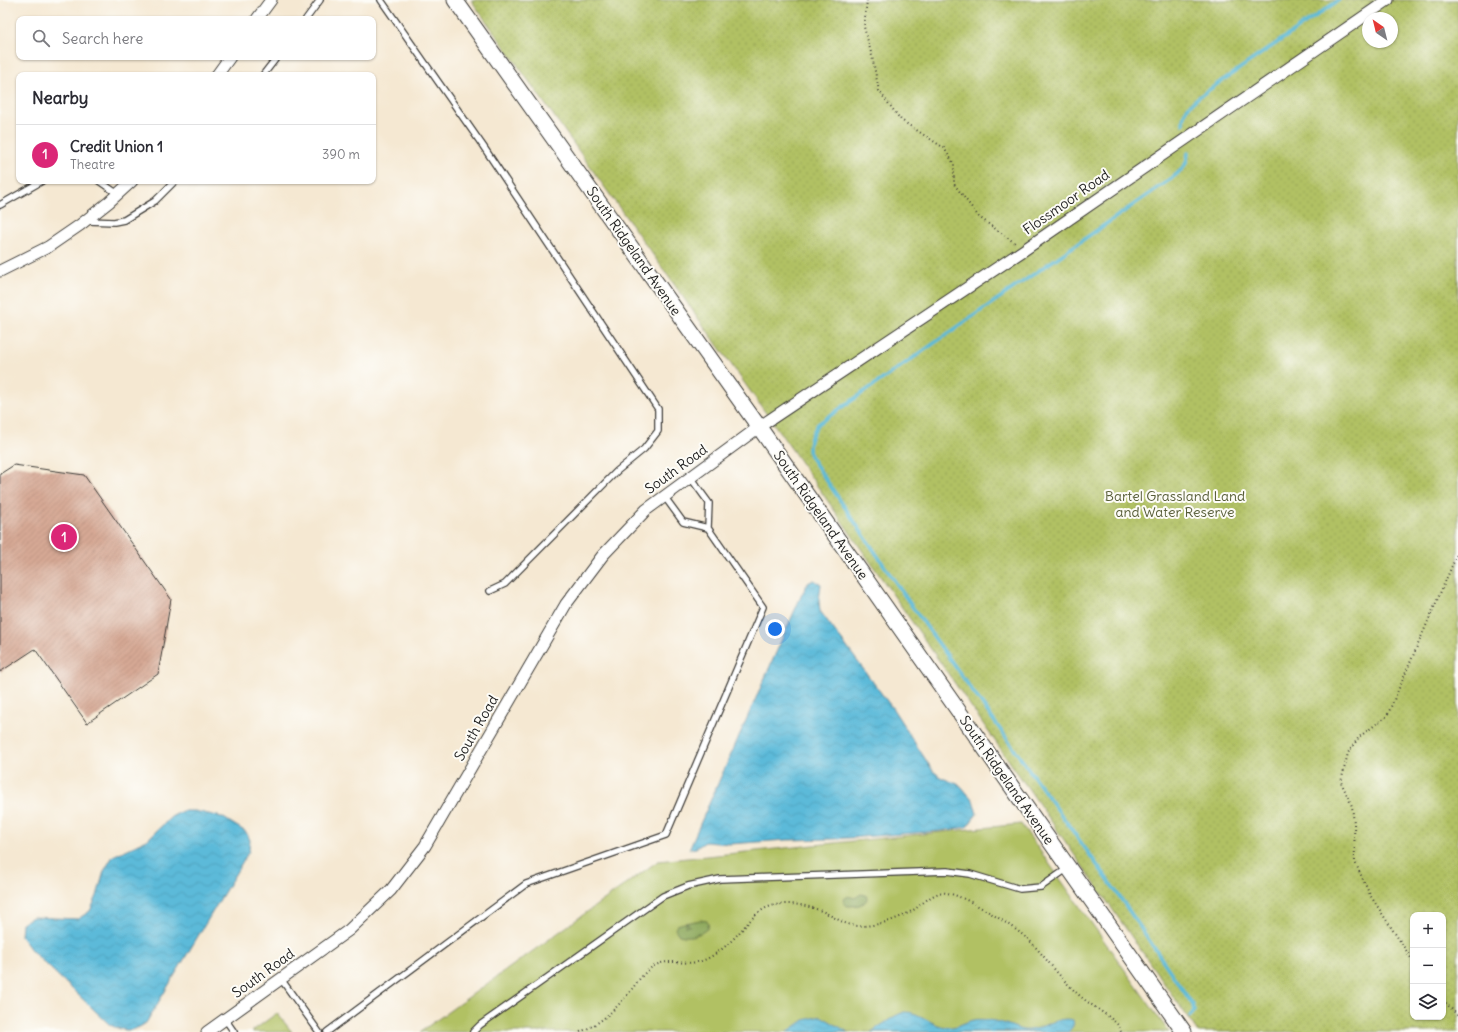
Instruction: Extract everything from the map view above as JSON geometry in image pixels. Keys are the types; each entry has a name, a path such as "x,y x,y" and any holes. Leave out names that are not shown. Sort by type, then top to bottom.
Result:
{"street":[{"path":"259,16 271,0"},
{"name":"South Ridgeland Avenue","path":"455,0 759,427 1184,1032"},
{"name":"Flossmoor Road","path":"759,427 1024,250 1388,0"},
{"path":"219,72 228,60"},
{"path":"0,271 48,247 86,220 129,184"},
{"name":"South Road","path":"207,1032 349,930 391,890 425,846 566,604 603,555 646,510 759,427"}],"lane":[{"path":"308,16 320,0"},
{"path":"381,0 483,146 658,409 658,431 644,449 617,471 505,584 490,591"},
{"path":"265,72 275,60"},
{"path":"0,205 37,184"},
{"path":"103,184 118,194"},
{"path":"86,220 114,222 124,220 155,200 172,184"},
{"path":"328,1032 526,884 666,834 763,607 708,528 709,503 690,477"},
{"path":"664,496 683,522 708,528"},
{"path":"473,1032 480,1025 663,896 688,886 720,879 947,871 970,874 1020,889 1040,887 1068,868"},
{"path":"281,979 319,1032"},
{"path":"225,1019 234,1032"}],"path":[{"path":"867,0 864,27 879,91 901,120 944,148 954,164 954,184 979,217 1024,250"},
{"path":"1410,956 1370,895 1355,862 1352,806 1341,782 1348,753 1359,737 1387,716 1458,552"},
{"path":"580,1032 604,1019 652,967 664,962 695,962 704,960 730,942 752,917 765,908 775,904 807,906 851,925 861,926 892,920 903,916 940,893 948,893 975,904 1028,939 1077,993 1085,1001 1115,1022 1121,1032"},
{"path":"1446,1003 1458,1016"}],"green space":[{"name":"Bartel Grassland Land and Water Reserve","path":"471,0 1458,0 1458,1032 1198,1032 788,444"},
{"path":"1021,824 1169,1032 420,1032 658,861"},
{"path":"861,894 866,895 867,899 864,903 853,906 847,906 844,904 845,898 855,898"},
{"path":"701,920 707,921 709,927 699,934 683,936 679,935 675,929 677,925"},
{"path":"277,1013 292,1032 251,1032"}],"water":[{"path":"814,580 821,584 819,601 820,611 893,709 933,771 942,778 960,785 973,800 977,814 967,827 939,831 835,839 786,840 730,844 705,842 696,848 689,849 802,594 808,583"},
{"path":"182,811 195,811 222,817 246,832 250,840 249,851 146,1023 129,1030 120,1029 110,1025 31,950 21,936 22,923 33,917 78,919 90,911 97,896 104,871 113,856 147,840 171,817"},
{"path":"904,1012 910,1012 936,1024 947,1027 954,1027 973,1020 981,1019 1006,1024 1023,1030 1036,1029 1054,1021 1067,1019 1073,1020 1074,1023 1068,1032 871,1032 895,1016"},
{"path":"821,1016 848,1032 787,1032 804,1020"}],"building":[{"path":"14,465 84,475 171,599 158,674 87,723 35,649 0,672 0,474"}],"waterway":[{"path":"1183,124 1185,111 1200,96 1339,0"},
{"path":"1188,153 1186,161 1179,173 818,424 809,443 809,447 810,456 911,605 1115,890 1193,1005 1194,1011 1190,1016"}],"place":[{"name":"Credit Union 1","path":"64,537"}]}
